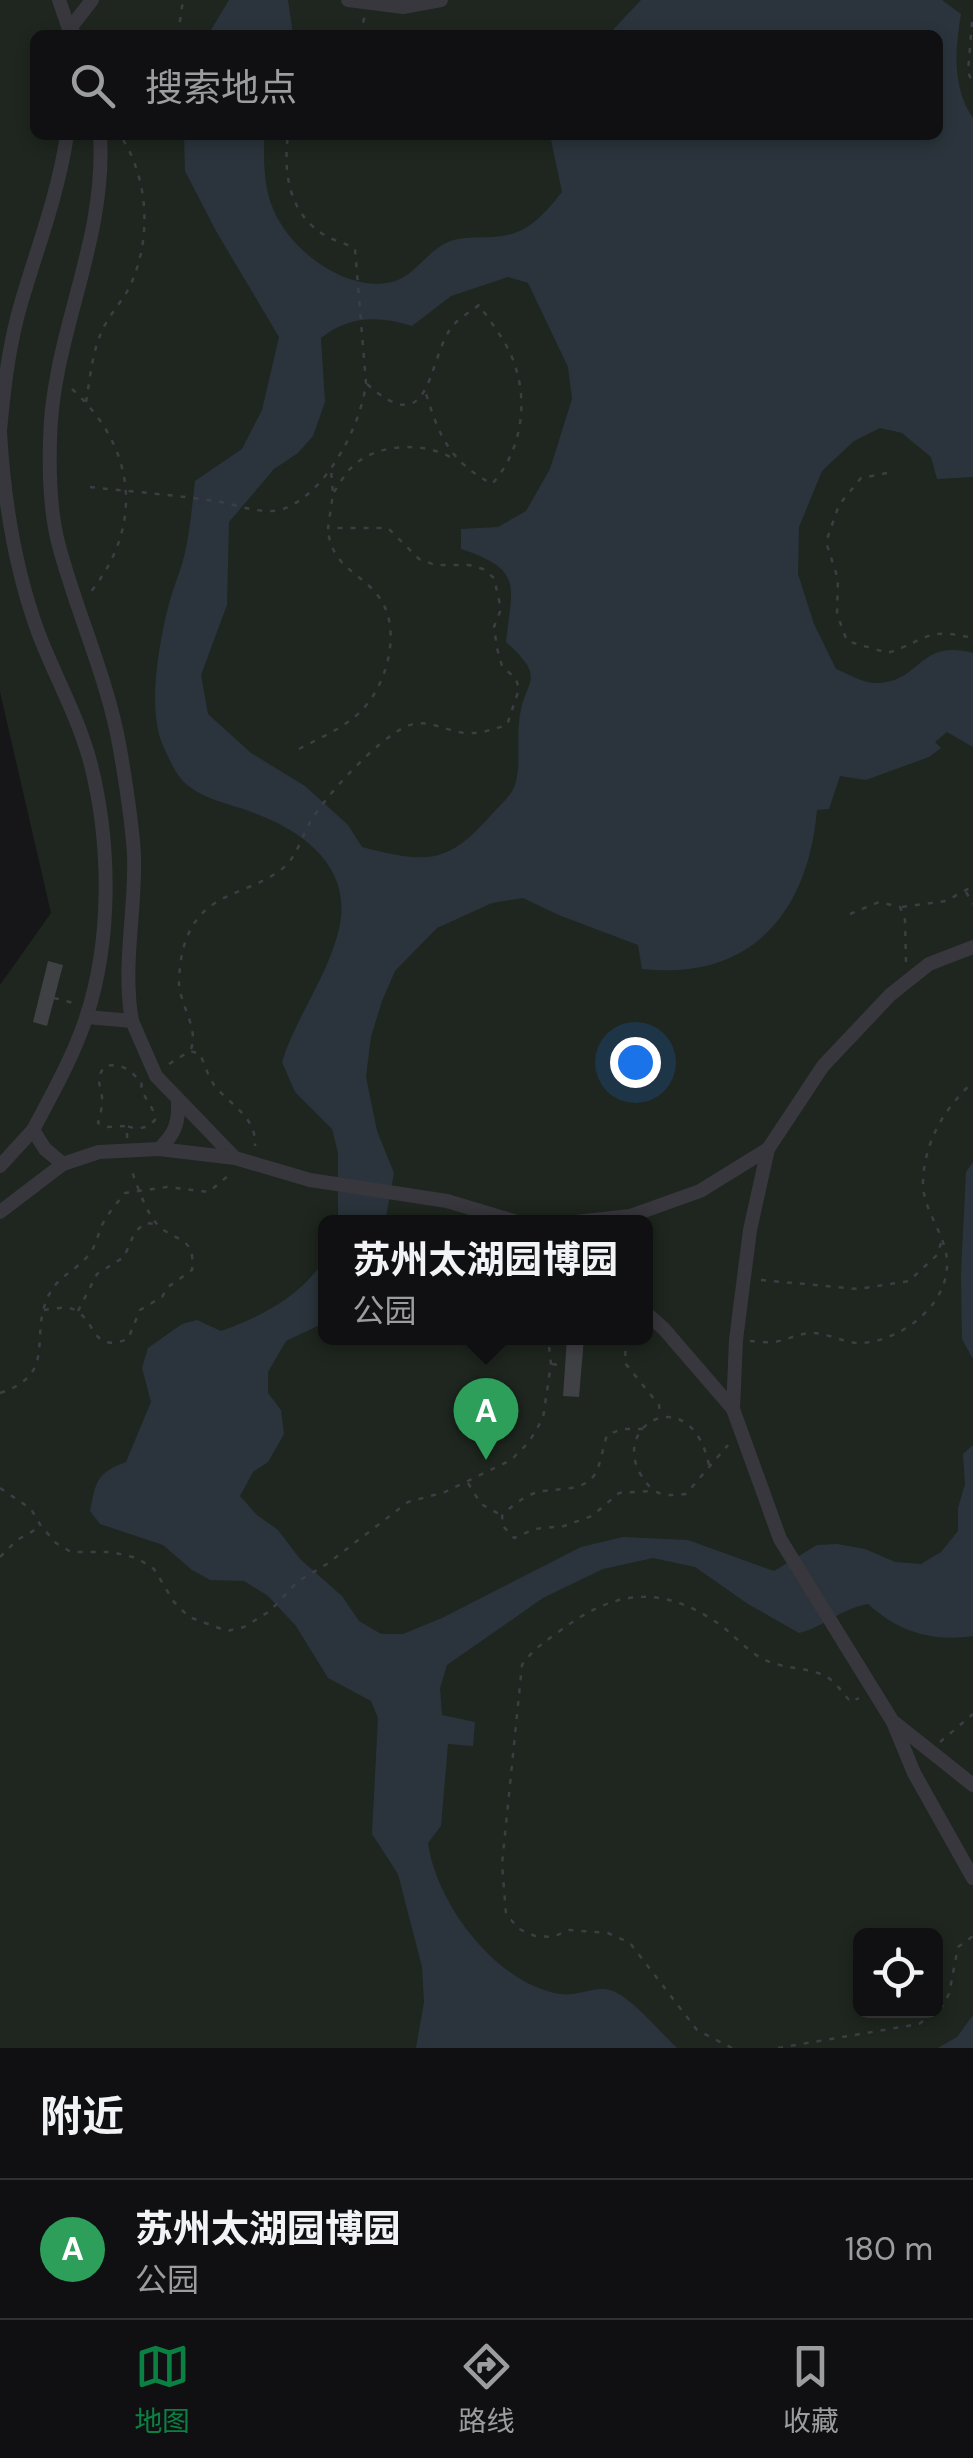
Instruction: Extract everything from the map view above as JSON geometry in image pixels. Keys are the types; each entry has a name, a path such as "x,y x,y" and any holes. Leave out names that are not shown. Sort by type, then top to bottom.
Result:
{"street":[{"path":"59,0 70,30"},
{"path":"72,30 92,0"},
{"path":"348,0 403,7 441,0"},
{"path":"0,1166 32,1130 87,1017 100,952 105,891 103,834 91,766 67,693 39,635 17,569 4,499 0,431 6,369 21,302 60,185 66,140"},
{"path":"100,140 96,217 56,374 50,442 58,542 110,702 127,798 134,855 127,953 127,994 132,1021 156,1076 239,1159"},
{"path":"973,947 930,964 890,995 823,1066 768,1149 750,1230 736,1340 734,1409 780,1539 893,1722 914,1773 973,1878"},
{"path":"87,1017 132,1021"},
{"path":"159,1149 172,1137 179,1120 178,1101"},
{"path":"32,1130 45,1149 63,1164"},
{"path":"0,1212 63,1164 99,1152 159,1149 239,1159 310,1180 447,1201 493,1215"},
{"path":"633,1215 700,1192 768,1149"},
{"path":"653,1319 734,1409"},
{"path":"893,1722 973,1784"}],"path":[{"path":"179,30 183,0"},
{"path":"359,30 367,4"},
{"path":"972,22 968,72 973,84"},
{"path":"86,402 100,335 128,291 142,246 142,184 124,140"},
{"path":"90,487 262,510 283,509 331,470 364,402 356,249 328,238 312,226 296,205 287,181 288,140"},
{"path":"333,494 354,465 377,452 410,447 440,450 492,484 507,467 520,430 522,400 516,372 507,346 479,306 451,326 440,347 426,394 416,402 398,403 381,397 366,383"},
{"path":"56,374 103,422 118,451 127,492 124,528 111,560 78,608"},
{"path":"426,394 442,438 457,461"},
{"path":"299,749 361,712 388,658 392,637 390,618 380,597 338,559 329,542 331,470"},
{"path":"887,474 861,478 839,505 826,542 838,579 837,614 847,640 888,653 918,638 946,631 973,638"},
{"path":"140,1083 190,1050 195,1039 179,983 184,947 195,920 213,903 283,868 311,820 372,748 423,720 467,734 489,732 507,724 517,702 520,689 516,679 502,666 494,627 502,609 494,578 469,565 436,565 419,559 388,528 328,528"},
{"path":"850,914 879,902 900,907 946,902 973,886"},
{"path":"965,891 973,904"},
{"path":"900,907 905,920 904,958 914,976"},
{"path":"54,998 80,1004 87,1017"},
{"path":"0,1393 31,1378 39,1362 44,1310 50,1292 85,1259 112,1208 125,1193 140,1188 209,1192 220,1186 239,1159 257,1144 254,1129 241,1110 213,1084 200,1054 190,1050"},
{"path":"116,1064 136,1076 140,1083 155,1111 149,1126 136,1129 98,1123 102,1098 98,1074 104,1066 116,1064"},
{"path":"736,1340 774,1342 813,1333 859,1344 911,1327 930,1307 943,1285 947,1259 928,1212 923,1185 926,1152 951,1102 973,1082"},
{"path":"126,1126 134,1178 157,1224"},
{"path":"44,1310 78,1311 104,1342 128,1340 140,1310 162,1298 168,1287 192,1270 194,1256 186,1242 157,1224 145,1223 135,1232 124,1256 96,1274 78,1311"},
{"path":"744,1278 858,1289 909,1281 937,1255 942,1239"},
{"path":"0,1488 32,1508 56,1543 72,1552 112,1552 137,1558 154,1568 174,1602 189,1616 227,1631 259,1620 297,1582 328,1564 408,1502 468,1482 511,1460 529,1442 543,1418 549,1345"},
{"path":"626,1345 625,1363 659,1405 660,1416"},
{"path":"550,1364 566,1366"},
{"path":"651,1491 636,1466 636,1444 643,1429 660,1416 678,1418 690,1426 701,1440 709,1465"},
{"path":"502,1516 537,1491 549,1493 584,1484 595,1474 607,1435 622,1429 643,1429"},
{"path":"502,1516 503,1526 514,1538 592,1516 619,1493 651,1491 666,1497 686,1494 722,1448 742,1436"},
{"path":"468,1482 482,1504 502,1516"},
{"path":"0,1557 17,1540 41,1526"},
{"path":"732,2048 696,2030 630,1943 608,1933 569,1930 553,1937 534,1936 519,1929 506,1914 502,1864 522,1664 534,1648 599,1604 627,1596 657,1598 683,1605 716,1622 764,1660 817,1672 834,1681 851,1702 874,1692"},
{"path":"932,1750 973,1714"},
{"path":"778,2048 919,2024 941,2008 949,1994 958,1948 973,1936"}],"shaded area":[{"path":"0,0 973,0 973,2048 0,2048 0,985 51,913 0,692"},
{"path":"229,0 288,0 292,30 211,30"},
{"path":"641,0 942,0 961,14 958,81 973,118 973,477 937,479 931,457 902,433 880,428 854,441 822,471 799,527 798,574 814,624 836,669 868,682 889,682 940,652 973,653 973,747 947,732 935,742 941,748 929,757 866,780 840,776 829,809 817,810 801,880 786,909 767,933 743,951 714,964 680,970 642,969 638,945 523,898 492,903 437,928 395,971 371,1037 366,1077 377,1131 394,1173 386,1215 338,1215 338,1153 332,1129 295,1092 282,1062 334,946 342,908 339,888 321,856 291,831 209,798 185,783 169,759 158,728 155,692 159,652 186,548 195,481 242,449 262,410 279,337 185,171 184,140 264,140 268,193 293,241 339,275 375,284 400,279 448,242 521,230 562,192 551,140 943,140 943,30 613,30","holes":["508,277 528,283 568,367 572,399 550,469 526,511 498,527 461,529 461,549 495,564 505,573 511,593 506,642 531,673 521,708 515,785 475,832 447,852 419,857 362,847 348,825 305,786 251,753 208,714 201,675 227,605 229,522 274,469 298,453 313,436 325,402 321,338 342,325 388,320 412,326 451,296"]},
{"path":"973,1162 973,1359 962,1339 961,1274 966,1172"},
{"path":"318,1269 318,1326 286,1341 268,1372 268,1393 281,1410 284,1434 268,1462 253,1472 240,1496 342,1596 359,1621 381,1634 403,1634 581,1547 623,1537 688,1540 774,1571 817,1545 837,1544 865,1549 895,1562 921,1564 941,1552 958,1531 958,1508 965,1484 963,1454 973,1445 973,1636 917,1633 892,1622 868,1604 799,1633 695,1567 653,1558 603,1569 543,1598 447,1665 440,1688 442,1715 475,1722 473,1746 448,1744 441,1826 428,1843 433,1866 456,1915 492,1958 514,1975 560,1994 613,1991 638,2009 677,2048 416,2048 424,2002 422,1967 398,1874 372,1834 378,1718 371,1701 328,1678 296,1626 268,1596 244,1581 210,1580 163,1545 100,1524 90,1511 99,1480 126,1462 151,1402 142,1368 148,1348 182,1324 197,1320 221,1331 251,1319 307,1281"},
{"path":"973,2015 973,2048 938,2048 957,2037"}],"building":[{"path":"48,961 63,965 47,1026 33,1022"},
{"path":"567,1345 583,1345 579,1397 563,1396"}],"place":[{"name":"苏州太湖园博园","path":"486,1460"}]}
